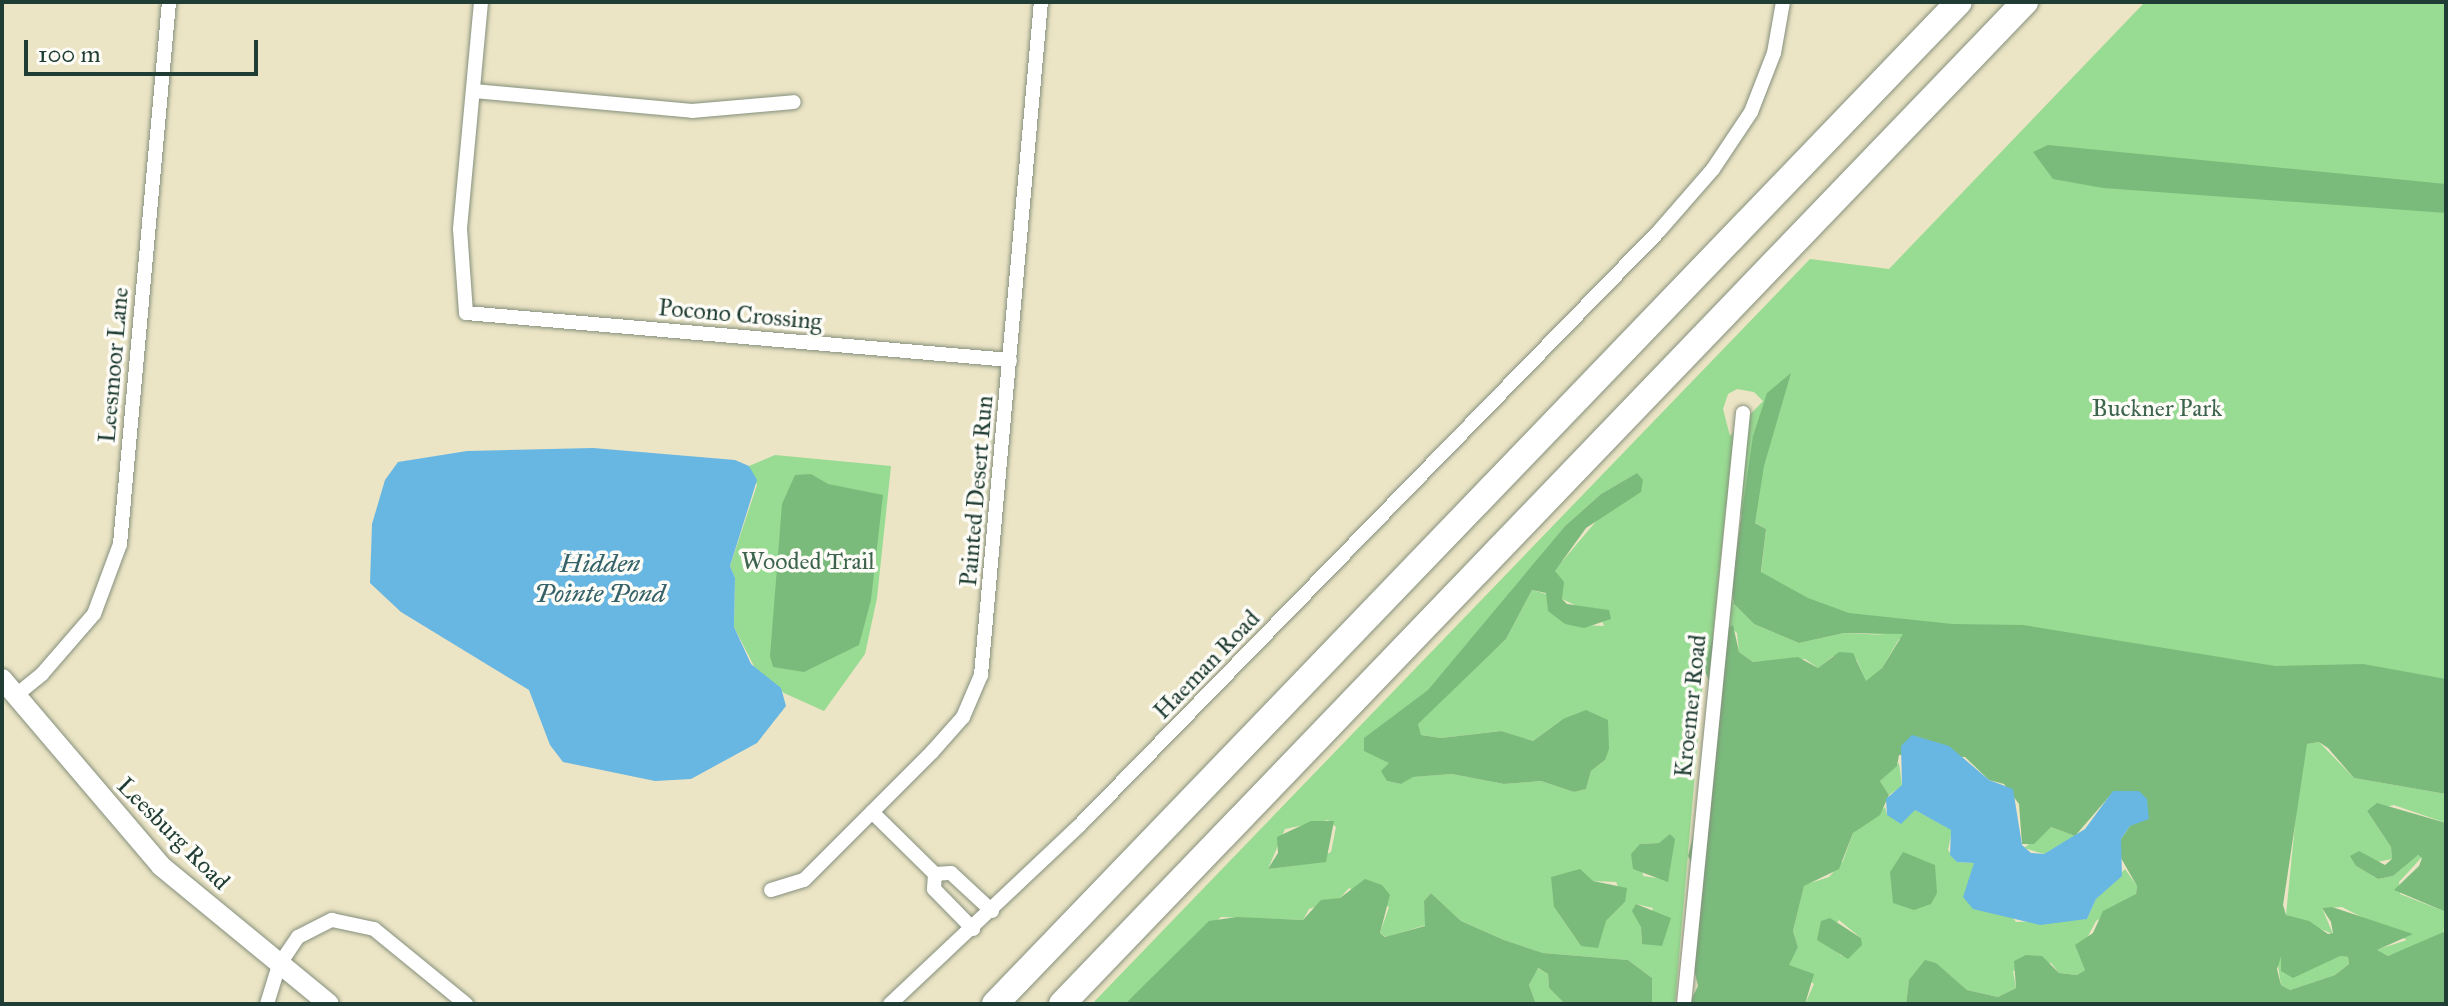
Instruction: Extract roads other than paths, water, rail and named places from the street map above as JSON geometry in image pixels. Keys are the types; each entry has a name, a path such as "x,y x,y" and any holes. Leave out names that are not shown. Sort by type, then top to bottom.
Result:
{"highway":[{"path":"995,1004 1959,2"},
{"path":"1062,1004 2025,2"}],"main road":[{"name":"Leesburg Road","path":"2,679 137,842 279,965 329,1004"}],"street":[{"name":"Leesmoor Lane","path":"15,696 42,674 94,614 120,544 169,2"},
{"path":"481,2 474,91 692,111 794,102"},
{"name":"Painted Desert Run","path":"771,890 804,880 872,812 963,717 981,675 1041,2"},
{"name":"Haeman Road","path":"890,1004 992,911 1659,231 1730,144 1760,94 1783,2"},
{"name":"Pocono Crossing","path":"474,91 459,251 466,313 1010,360"},
{"name":"Kroemer Road","path":"1684,1004 1743,413"},
{"path":"872,812 935,874 951,873 992,911"},
{"path":"935,874 934,889 973,929"},
{"path":"267,1004 279,965 298,937 316,924 347,920 374,929 466,1004"}],"water":[{"name":"Hidden Pointe Pond","path":"593,448 735,460 749,466 757,480 730,566 735,578 734,627 751,664 781,688 786,706 757,743 691,779 655,781 563,762 550,745 529,690 401,612 370,583 372,524 385,480 398,462 467,451"},
{"path":"1912,735 1949,746 1989,780 2013,789 2022,845 2031,853 2044,854 2085,829 2113,791 2139,791 2147,799 2149,819 2130,826 2121,839 2122,876 2096,899 2087,919 2040,925 1973,909 1963,897 1974,863 1957,862 1950,855 1951,830 1915,810 1901,824 1887,815 1886,799 1902,785 1901,746"}],"park label":[{"name":"Buckner Park","path":"2157,409"},
{"name":"Wooded Trail","path":"808,562"}]}
